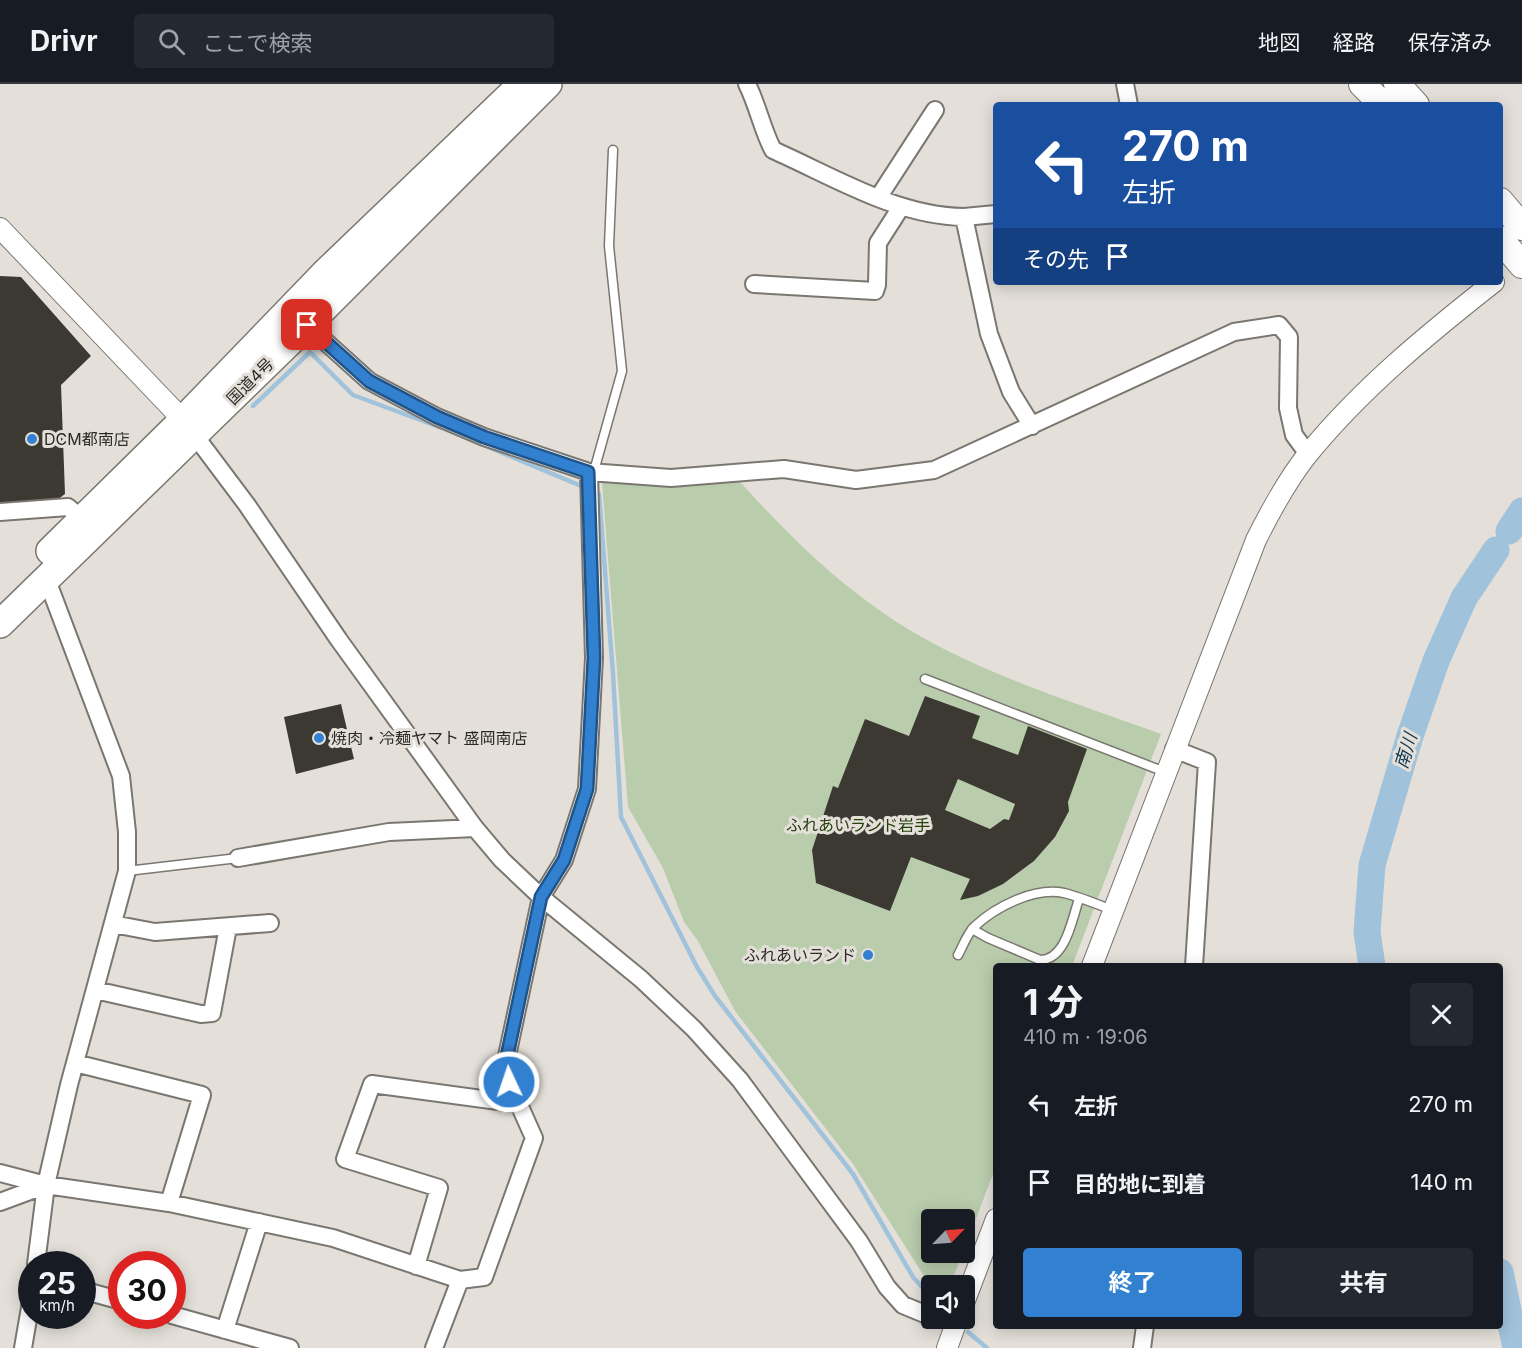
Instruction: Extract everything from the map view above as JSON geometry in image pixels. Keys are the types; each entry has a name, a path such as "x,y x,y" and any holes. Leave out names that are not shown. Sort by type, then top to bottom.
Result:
{"highway":[{"name":"国道4号","path":"0,624 46,580 189,428 327,271 522,84"},
{"name":"国道4号","path":"0,600 82,519 307,325 548,84"}],"main road":[{"path":"1362,84 1380,102"},
{"path":"1397,84 1413,102"},
{"path":"1503,205 1522,227"},
{"path":"1503,244 1516,266"}],"street":[{"path":"747,84 756,102 764,134 773,150 901,207 946,217 993,214"},
{"path":"1125,84 1128,102"},
{"path":"878,198 935,110"},
{"path":"754,284 875,291 878,243 901,207"},
{"path":"964,217 989,334 1011,392 1032,426"},
{"path":"0,228 189,428 475,828 502,860 541,897 641,979 694,1029 740,1080 859,1241 887,1287 903,1305 921,1312"},
{"path":"1093,963 1256,540 1278,498 1308,454 1417,343 1490,285"},
{"path":"307,325 369,381 484,437 590,474 671,478 784,468 856,480 933,470 1234,332 1279,325 1289,337 1288,408 1294,435 1308,454"},
{"path":"0,1173 46,1185 169,1203 333,1238 460,1280 484,1276 534,1138 509,1082 507,1056 541,897 564,860 587,789 594,658 590,474"},
{"path":"0,512 68,507 82,519"},
{"path":"38,1251 46,1185 75,1063 127,871 127,832 121,776 46,580"},
{"path":"1174,749 1207,762 1194,963"},
{"path":"238,858 389,832 475,828"},
{"path":"113,924 155,932 270,923"},
{"path":"95,990 201,1014 212,1012 228,927"},
{"path":"75,1063 202,1095 169,1203"},
{"path":"416,1266 439,1188 345,1159 372,1084 519,1104"},
{"path":"0,1202 46,1185"},
{"path":"225,1330 260,1222"},
{"path":"975,1275 993,1227"},
{"path":"434,1348 460,1280"},
{"path":"186,1319 290,1348"},
{"path":"22,1348 26,1329"},
{"path":"947,1348 954,1329"},
{"path":"1142,1348 1145,1329"}],"lane":[{"path":"590,474 622,371 609,246 613,150"},
{"path":"925,679 1165,772"},
{"path":"127,871 238,858"},
{"path":"957,955 972,929 998,910 1024,898 1039,894 1062,893 1113,910"},
{"path":"972,929 987,938 1040,960 1048,960 1060,951 1079,898"}],"green space":[{"name":"ふれあいランド岩手","path":"739,481 822,565 879,610 911,631 980,666 1016,681 1161,734 1073,963 993,963 993,1174 975,1222 975,1209 921,1209 921,1263 959,1263 954,1275 923,1275 853,1164 735,1011 698,941 684,922 663,868 628,807 602,483 673,484"}],"building":[{"name":"DCM都南店","path":"0,276 21,277 91,356 61,385 65,494 53,503 0,504"},
{"path":"925,696 980,716 972,738 1018,755 1028,726 1087,749 1068,802 1069,811 1055,837 1034,861 1003,884 978,896 960,900 970,879 911,857 890,911 816,883 812,850 833,786 838,788 865,719 909,736","holes":["958,779 1015,804 1009,820 1004,819 990,829 945,810"]},
{"name":"焼肉・冷麺ヤマト 盛岡南店","path":"341,704 354,759 296,774 284,717"}],"waterway":[{"path":"253,406 310,352 353,395 442,428"},
{"path":"486,446 586,488"},
{"path":"594,491 599,494 621,817 697,967 715,996 853,1174 913,1277 921,1286"},
{"name":"南川","path":"1509,531 1522,511"},
{"name":"南川","path":"1372,963 1367,932 1372,865 1410,736 1436,661 1464,598 1496,550"},
{"name":"南川","path":"1503,1286 1516,1348"},
{"path":"968,1332 987,1348"}],"place":[{"name":"DCM都南店","path":"32,439"},
{"name":"焼肉・冷麺ヤマト 盛岡南店","path":"319,738"},
{"name":"ふれあいランド","path":"868,955"}],"route":[{"path":"307,325 369,381 437,417 484,437 588,472 594,658 587,789 564,860 541,897 507,1056 509,1082"}]}
